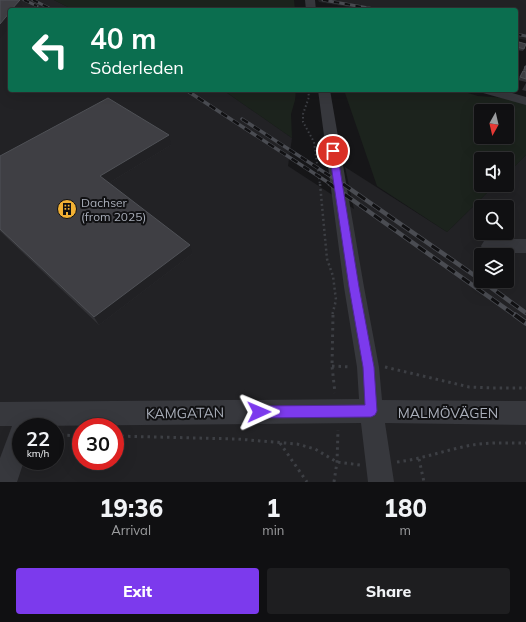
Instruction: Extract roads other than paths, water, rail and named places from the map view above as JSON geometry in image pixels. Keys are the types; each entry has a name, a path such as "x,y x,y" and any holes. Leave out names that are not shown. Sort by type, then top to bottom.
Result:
{"street":[{"path":"324,92 354,287 368,367 371,411 380,473"},
{"path":"495,92 526,101"},
{"path":"490,246 526,246"},
{"name":"KAMGATAN","path":"64,423 336,411 371,411"},
{"name":"MALMÖVÄGEN","path":"371,411 396,413 526,413"},
{"name":"KAMGATAN","path":"0,414 12,420"},
{"path":"4,482 12,459"}],"railway":[{"path":"24,0 37,6"},
{"path":"33,0 49,8"},
{"path":"323,0 369,8"},
{"path":"518,34 526,36"},
{"path":"189,92 332,185"},
{"path":"242,119 344,185"},
{"path":"330,184 516,316"},
{"path":"343,184 474,275"},
{"path":"492,288 526,313"},
{"path":"515,315 526,323"}],"place":[{"name":"Dachser (from 2025)","path":"67,209"}]}
